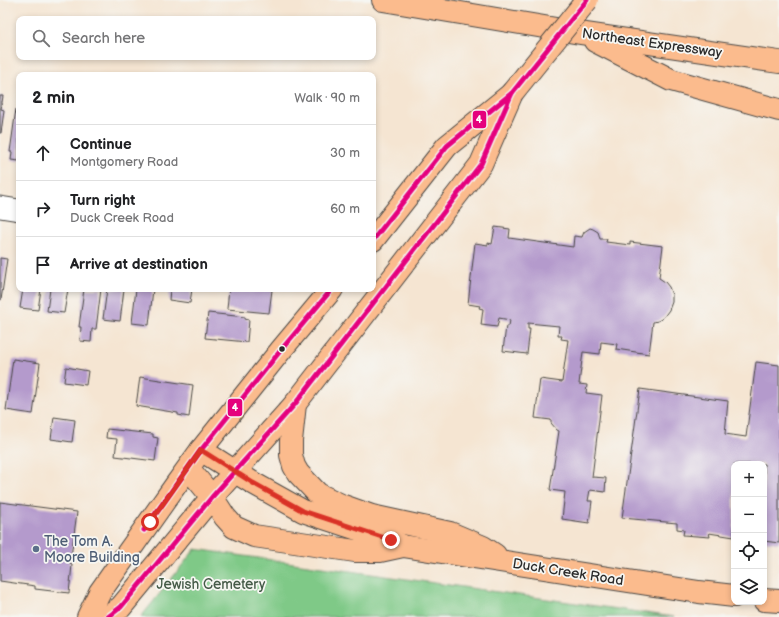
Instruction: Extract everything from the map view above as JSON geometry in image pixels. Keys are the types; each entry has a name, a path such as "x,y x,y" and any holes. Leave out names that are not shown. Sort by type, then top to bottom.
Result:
{"main road":[{"name":"Northeast Expressway","path":"384,0 580,33 779,62"},
{"path":"376,236 447,146 512,93 587,0"},
{"path":"580,33 671,80 779,110"},
{"path":"108,617 121,607 212,496 295,404 482,164 512,93"},
{"path":"88,617 100,592 175,486 189,469 201,450 329,292"},
{"path":"295,404 291,455 298,473 318,494 341,505 372,516 450,533 483,547 508,562"},
{"name":"Duck Creek Road","path":"201,450 253,483 303,511 391,540 403,546 731,596"},
{"name":"Duck Creek Road","path":"189,469 212,496 225,517 234,527 254,536 355,551 380,552 403,546"},
{"path":"767,600 779,602"}],"street":[{"path":"0,207 16,210"}],"green space":[{"name":"Jewish Cemetery","path":"195,549 674,617 141,617"}],"building":[{"path":"0,96 3,96 1,109 4,110 1,133 0,133"},
{"path":"16,109 16,161 11,160 12,152 10,152"},
{"path":"495,227 510,229 509,238 573,247 574,236 582,237 584,232 590,228 598,232 600,239 607,239 606,242 630,245 630,242 663,246 659,278 669,287 672,295 672,302 669,310 663,318 653,322 649,354 616,349 617,344 601,342 600,354 583,352 579,384 587,385 586,393 602,395 592,477 606,478 605,492 590,490 588,501 592,501 589,523 562,519 565,492 550,490 559,431 551,423 551,420 535,418 540,379 562,382 568,340 561,339 562,336 558,336 559,326 528,323 528,329 530,329 527,354 503,351 506,326 509,326 510,320 499,318 497,327 481,325 483,309 479,308 480,306 468,304 475,243 488,245 488,243 492,244"},
{"path":"0,258 7,259 1,300 0,300"},
{"path":"23,292 41,292 38,310 20,308"},
{"path":"50,292 68,292 64,313 47,311"},
{"path":"84,292 101,292 96,329 92,329 91,342 80,341 81,327 79,327"},
{"path":"107,292 124,292 120,321 103,319"},
{"path":"136,292 153,292 149,325 132,323"},
{"path":"170,292 192,292 190,303 169,300"},
{"path":"229,292 272,292 269,313 227,309"},
{"path":"208,313 245,317 245,319 249,320 247,342 205,338"},
{"path":"13,359 40,363 33,414 6,410"},
{"path":"756,362 779,365 779,543 767,541 767,461 731,461 731,537 709,533 710,537 683,535 684,530 677,529 677,523 622,518 640,389 728,401 725,434 746,437"},
{"path":"66,367 88,371 86,385 64,382"},
{"path":"140,377 193,385 189,417 178,415 178,413 136,406"},
{"path":"54,417 75,420 72,442 51,439"},
{"path":"107,429 153,434 153,437 158,438 155,461 115,456 117,439 106,438"},
{"name":"The Tom A. Moore Building","path":"0,502 77,512 70,564 72,565 69,593 35,589 35,586 0,581"}],"transit line":[{"name":"4","path":"376,236 447,146 512,93 587,0"},
{"name":"4","path":"108,617 121,607 212,497 295,404 481,164 512,93"},
{"name":"4","path":"144,530 201,450 329,292"}],"place":[{"name":"The Tom A. Moore Building","path":"36,549"}],"route":[{"path":"150,522 201,450 253,483 303,511 391,540"}]}
